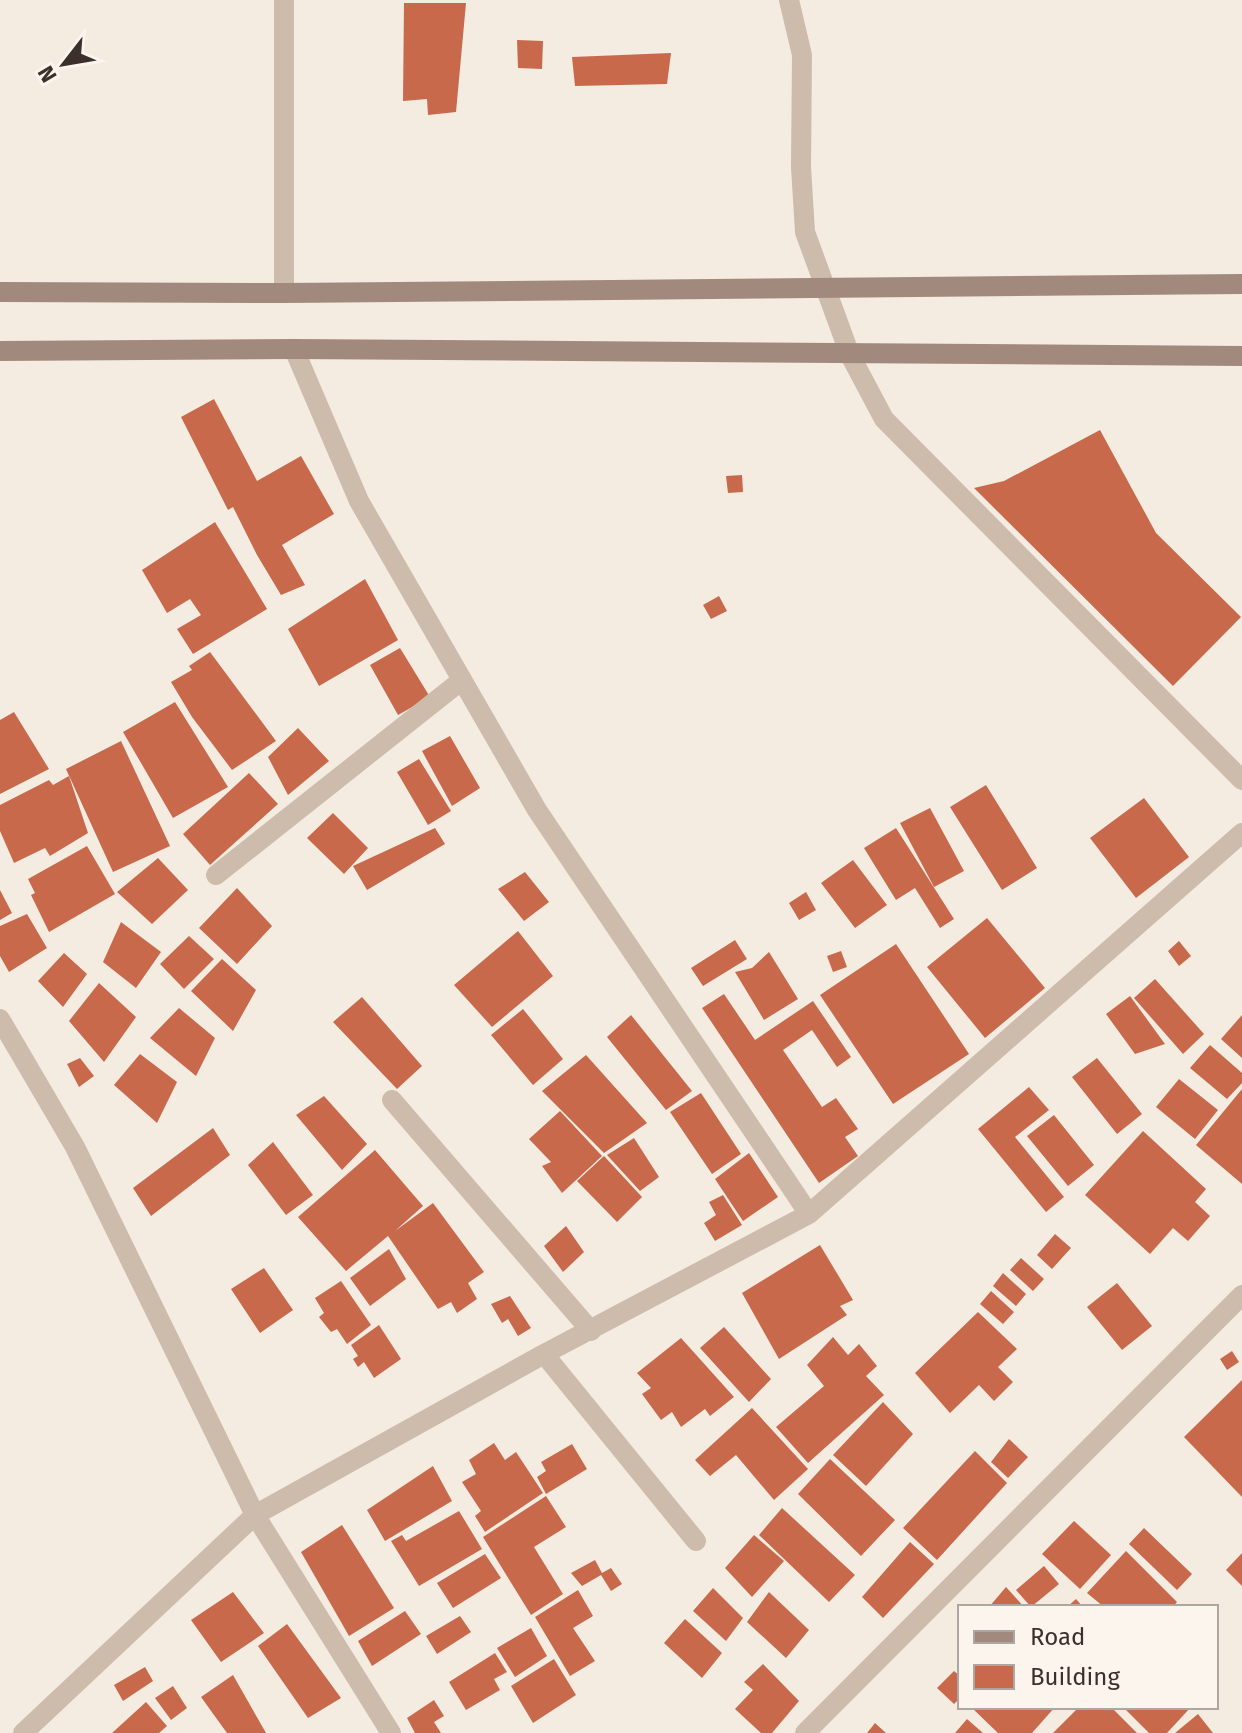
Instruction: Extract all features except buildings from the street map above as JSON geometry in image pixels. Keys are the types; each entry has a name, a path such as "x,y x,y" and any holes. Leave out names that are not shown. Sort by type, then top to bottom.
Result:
{"main road":[{"path":"0,292 284,293 1242,284"},
{"path":"0,351 294,349 1242,356"}],"street":[{"path":"284,0 284,293"},
{"path":"789,0 802,55 801,167 805,232 850,355 884,419 1242,780"},
{"path":"294,349 359,501 537,810 809,1214"},
{"path":"216,875 462,680"},
{"path":"23,1733 255,1515 544,1354 809,1214 1242,833"},
{"path":"0,1019 75,1147 255,1515 391,1733"},
{"path":"392,1100 591,1331"},
{"path":"805,1733 1242,1295"},
{"path":"544,1354 696,1541"}]}
